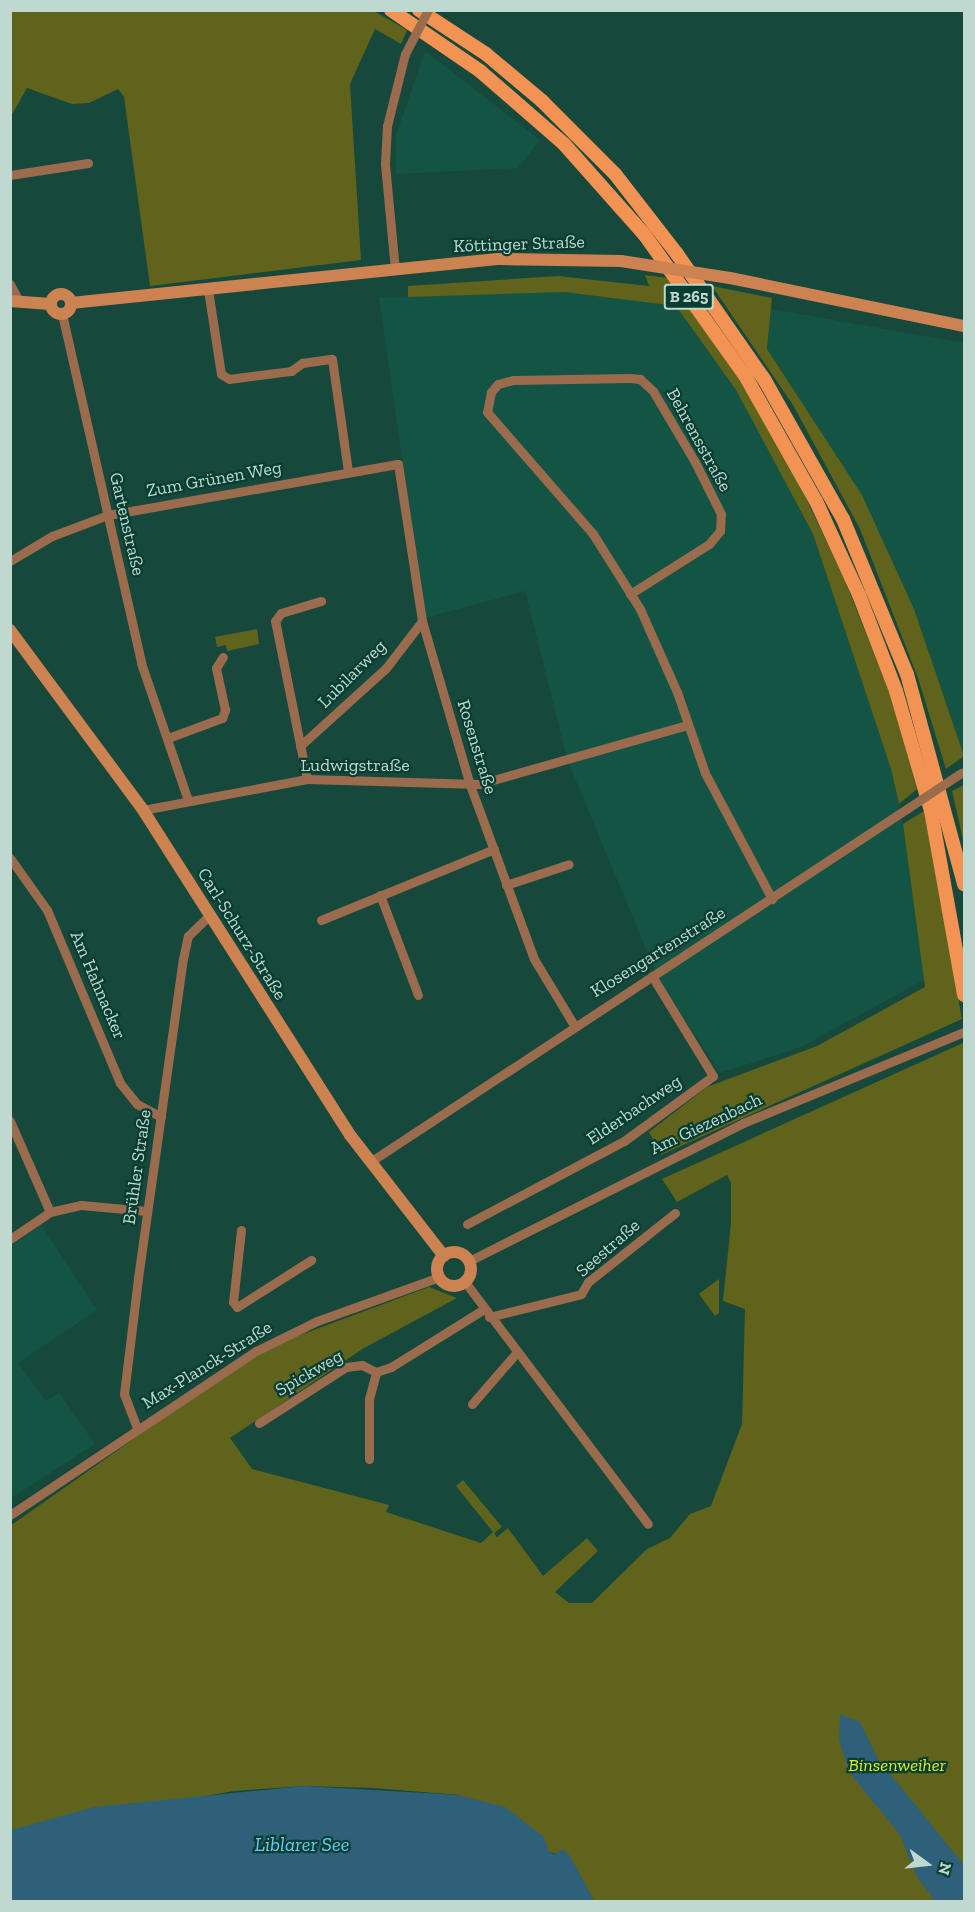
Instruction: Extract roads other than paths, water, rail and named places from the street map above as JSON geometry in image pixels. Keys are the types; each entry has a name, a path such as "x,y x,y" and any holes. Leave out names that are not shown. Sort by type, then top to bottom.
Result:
{"main road":[{"name":"B 265","path":"391,10 480,71 564,144 644,234 746,377 816,501 886,662 920,766 958,950 964,995"},
{"name":"B 265","path":"419,10 486,54 542,101 615,174 677,254 764,379 843,519 908,674 964,884"},
{"path":"958,950 964,968"}],"street":[{"path":"395,270 385,164 387,126 405,54 428,10"},
{"path":"10,175 88,163"},
{"name":"Köttinger Straße","path":"71,303 500,260 573,257 621,261 730,278 964,326"},
{"path":"10,284 15,301 50,304"},
{"path":"208,290 221,374 229,379 291,371 302,363 332,359 348,471"},
{"path":"62,294 71,303 62,314 53,311 50,304 55,295 62,294"},
{"name":"Gartenstraße","path":"62,314 141,663 188,800"},
{"name":"Behrensstraße","path":"630,594 709,544 720,531 721,514 653,391 640,379 630,378 513,380 498,384 491,392 487,412 589,529 630,594 677,692 705,774 772,899"},
{"name":"Zum Grünen Weg","path":"10,561 51,536 108,515 398,464"},
{"name":"Rosenstraße","path":"398,464 422,621 470,785 534,959 574,1025"},
{"path":"307,779 275,621 281,614 321,601"},
{"name":"Lubilarweg","path":"300,746 386,668 422,621"},
{"name":"Carl-Schurz-Straße","path":"10,630 143,810 208,917 370,1162 444,1256"},
{"path":"168,738 222,718 225,710 216,668 223,657"},
{"name":"Ludwigstraße","path":"143,810 307,779 470,785 687,725"},
{"name":"Klosengartenstraße","path":"370,1162 574,1025 772,899 963,772"},
{"path":"321,920 494,849"},
{"name":"Am Hahnacker","path":"10,858 47,910 120,1083 137,1104 160,1118"},
{"path":"506,885 569,864"},
{"path":"380,895 418,995"},
{"name":"Brühler Straße","path":"137,1428 124,1394 147,1211 188,936 208,917"},
{"name":"Elderbachweg","path":"467,1224 624,1141 713,1076 652,976"},
{"name":"Am Giezenbach","path":"469,1261 743,1123 964,1032"},
{"path":"10,1121 50,1212"},
{"path":"10,1239 50,1212 81,1206 147,1211"},
{"name":"Seestraße","path":"487,1313 581,1294 588,1282 675,1213"},
{"path":"242,1230 233,1302 237,1307 311,1260"},
{"path":"458,1253 469,1261 471,1271 465,1282 453,1286 439,1277 438,1266 444,1256 458,1253"},
{"name":"Max-Planck-Straße","path":"10,1515 137,1428 256,1351 317,1321 439,1277"},
{"path":"465,1282 648,1524"},
{"path":"369,1459 369,1399 376,1372 487,1313"},
{"path":"472,1404 517,1352"},
{"name":"Spickweg","path":"259,1423 346,1367 362,1365 376,1372"}],"water":[{"name":"Binsenweiher","path":"840,1714 860,1722 878,1759 964,1865 964,1901 935,1901 917,1877 900,1835 849,1772 839,1739"},
{"name":"Liblarer See","path":"304,1786 458,1795 505,1807 544,1837 549,1852 555,1854 563,1849 570,1856 594,1901 11,1901 11,1830 94,1807"}]}
